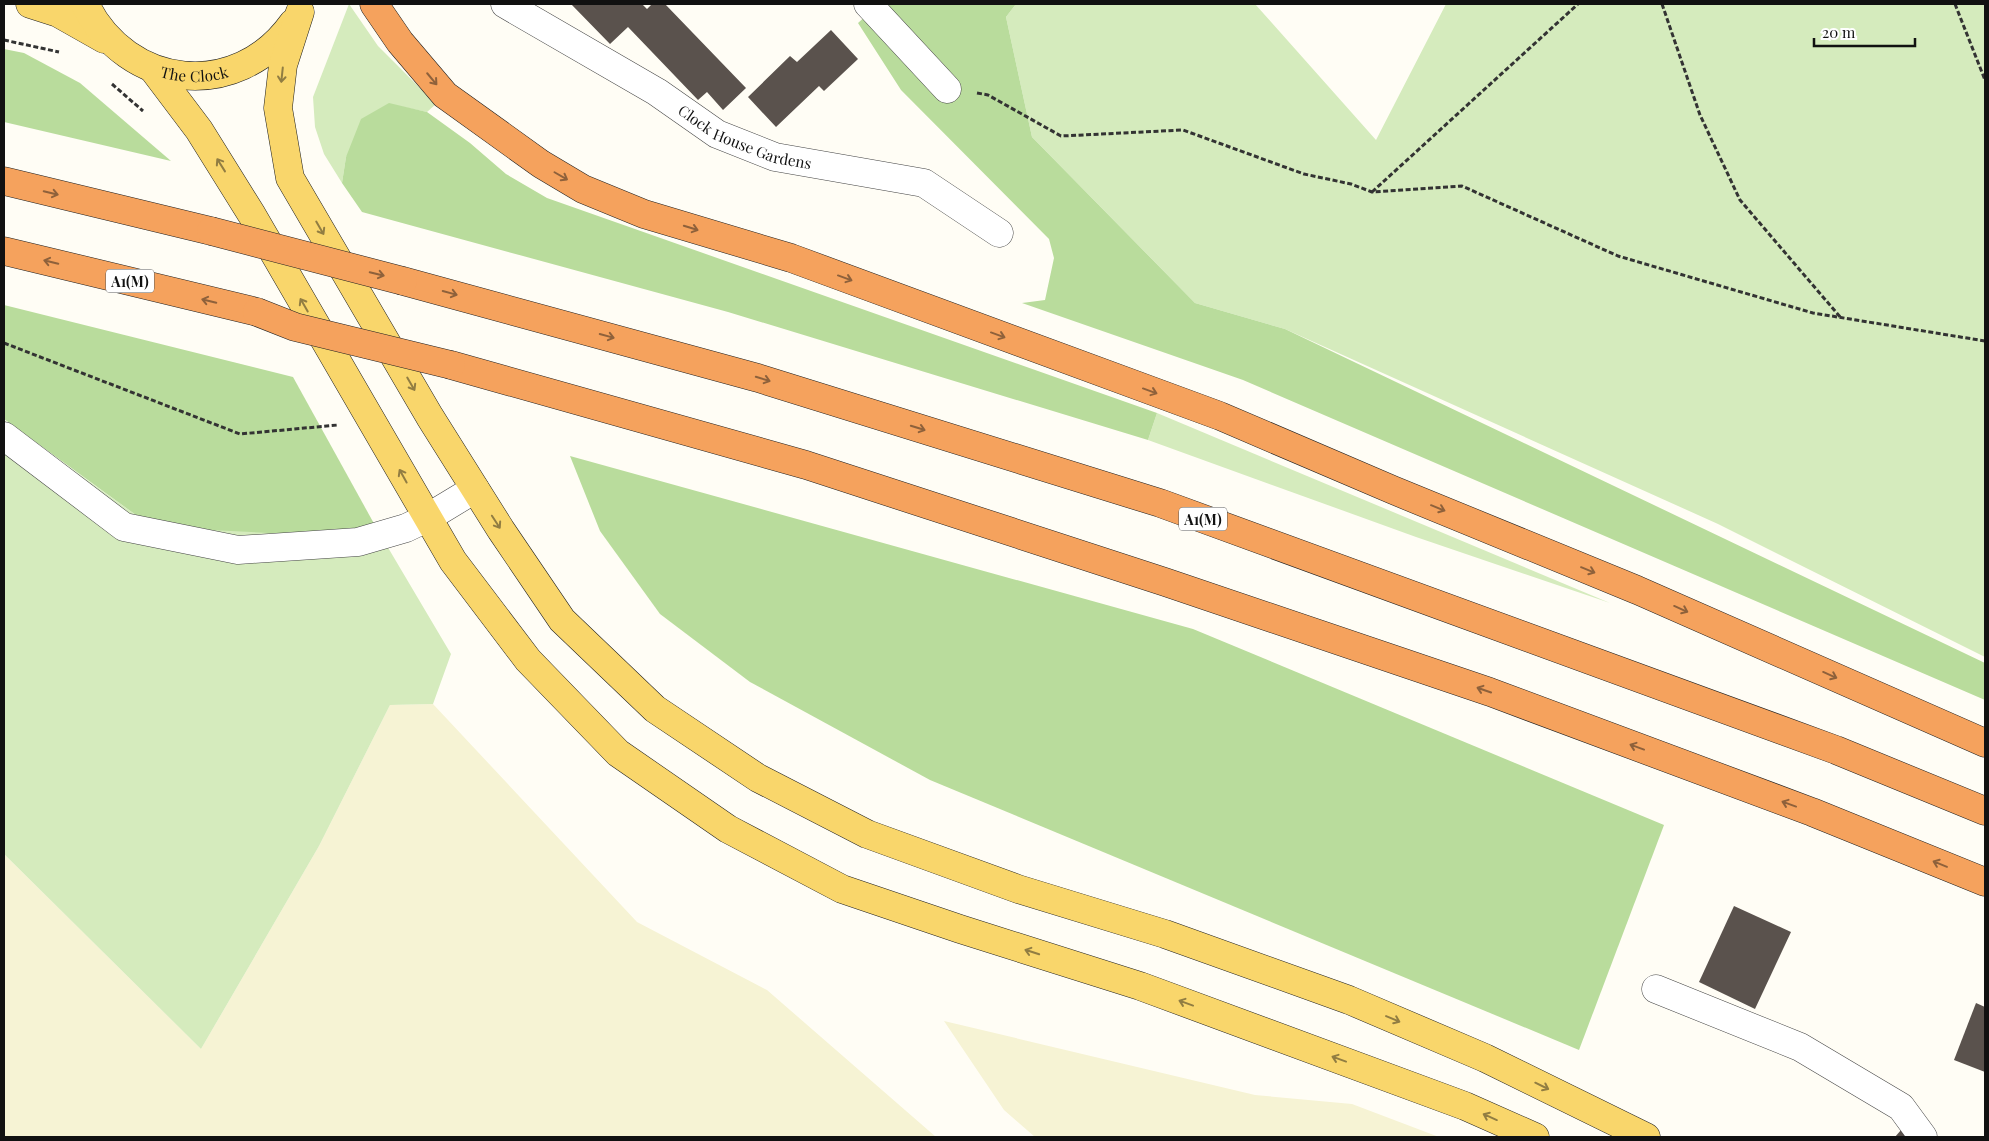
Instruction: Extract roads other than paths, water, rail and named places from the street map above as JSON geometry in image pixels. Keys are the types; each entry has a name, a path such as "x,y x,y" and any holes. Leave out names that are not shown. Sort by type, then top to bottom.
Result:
{"highway":[{"path":"374,4 400,42 445,95 534,159 583,189 644,214 791,258 1220,416 1393,490 1637,590 1985,743"},
{"name":"A1(M)","path":"4,181 211,231 403,281 758,378 1160,503 1827,747 1985,811"},
{"name":"A1(M)","path":"4,251 257,312 295,327 451,365 806,465 1165,582 1499,696 1812,812 1985,882"}],"main road":[{"path":"30,4 58,13 112,43"},
{"name":"The Clock","path":"85,4 112,43 131,58 153,69 186,77 221,74 253,61 280,40 302,8"},
{"path":"302,8 283,65 278,108 290,178 430,417 475,489 562,620 655,709 758,778 867,834 1018,889 1165,934 1348,1000 1485,1058 1646,1137"},
{"path":"153,69 199,130 252,215 361,400 426,518 453,561 528,660 618,753 728,829 842,889 960,929 1140,986 1465,1106 1535,1137"}],"street":[{"name":"Clock House Gardens","path":"505,4 658,92 718,134 775,157 924,183 999,233"},
{"path":"868,4 947,89"},
{"path":"4,436 124,527 238,550 358,542 406,528 475,489"},
{"path":"1656,989 1800,1047 1901,1107 1923,1137"}]}
